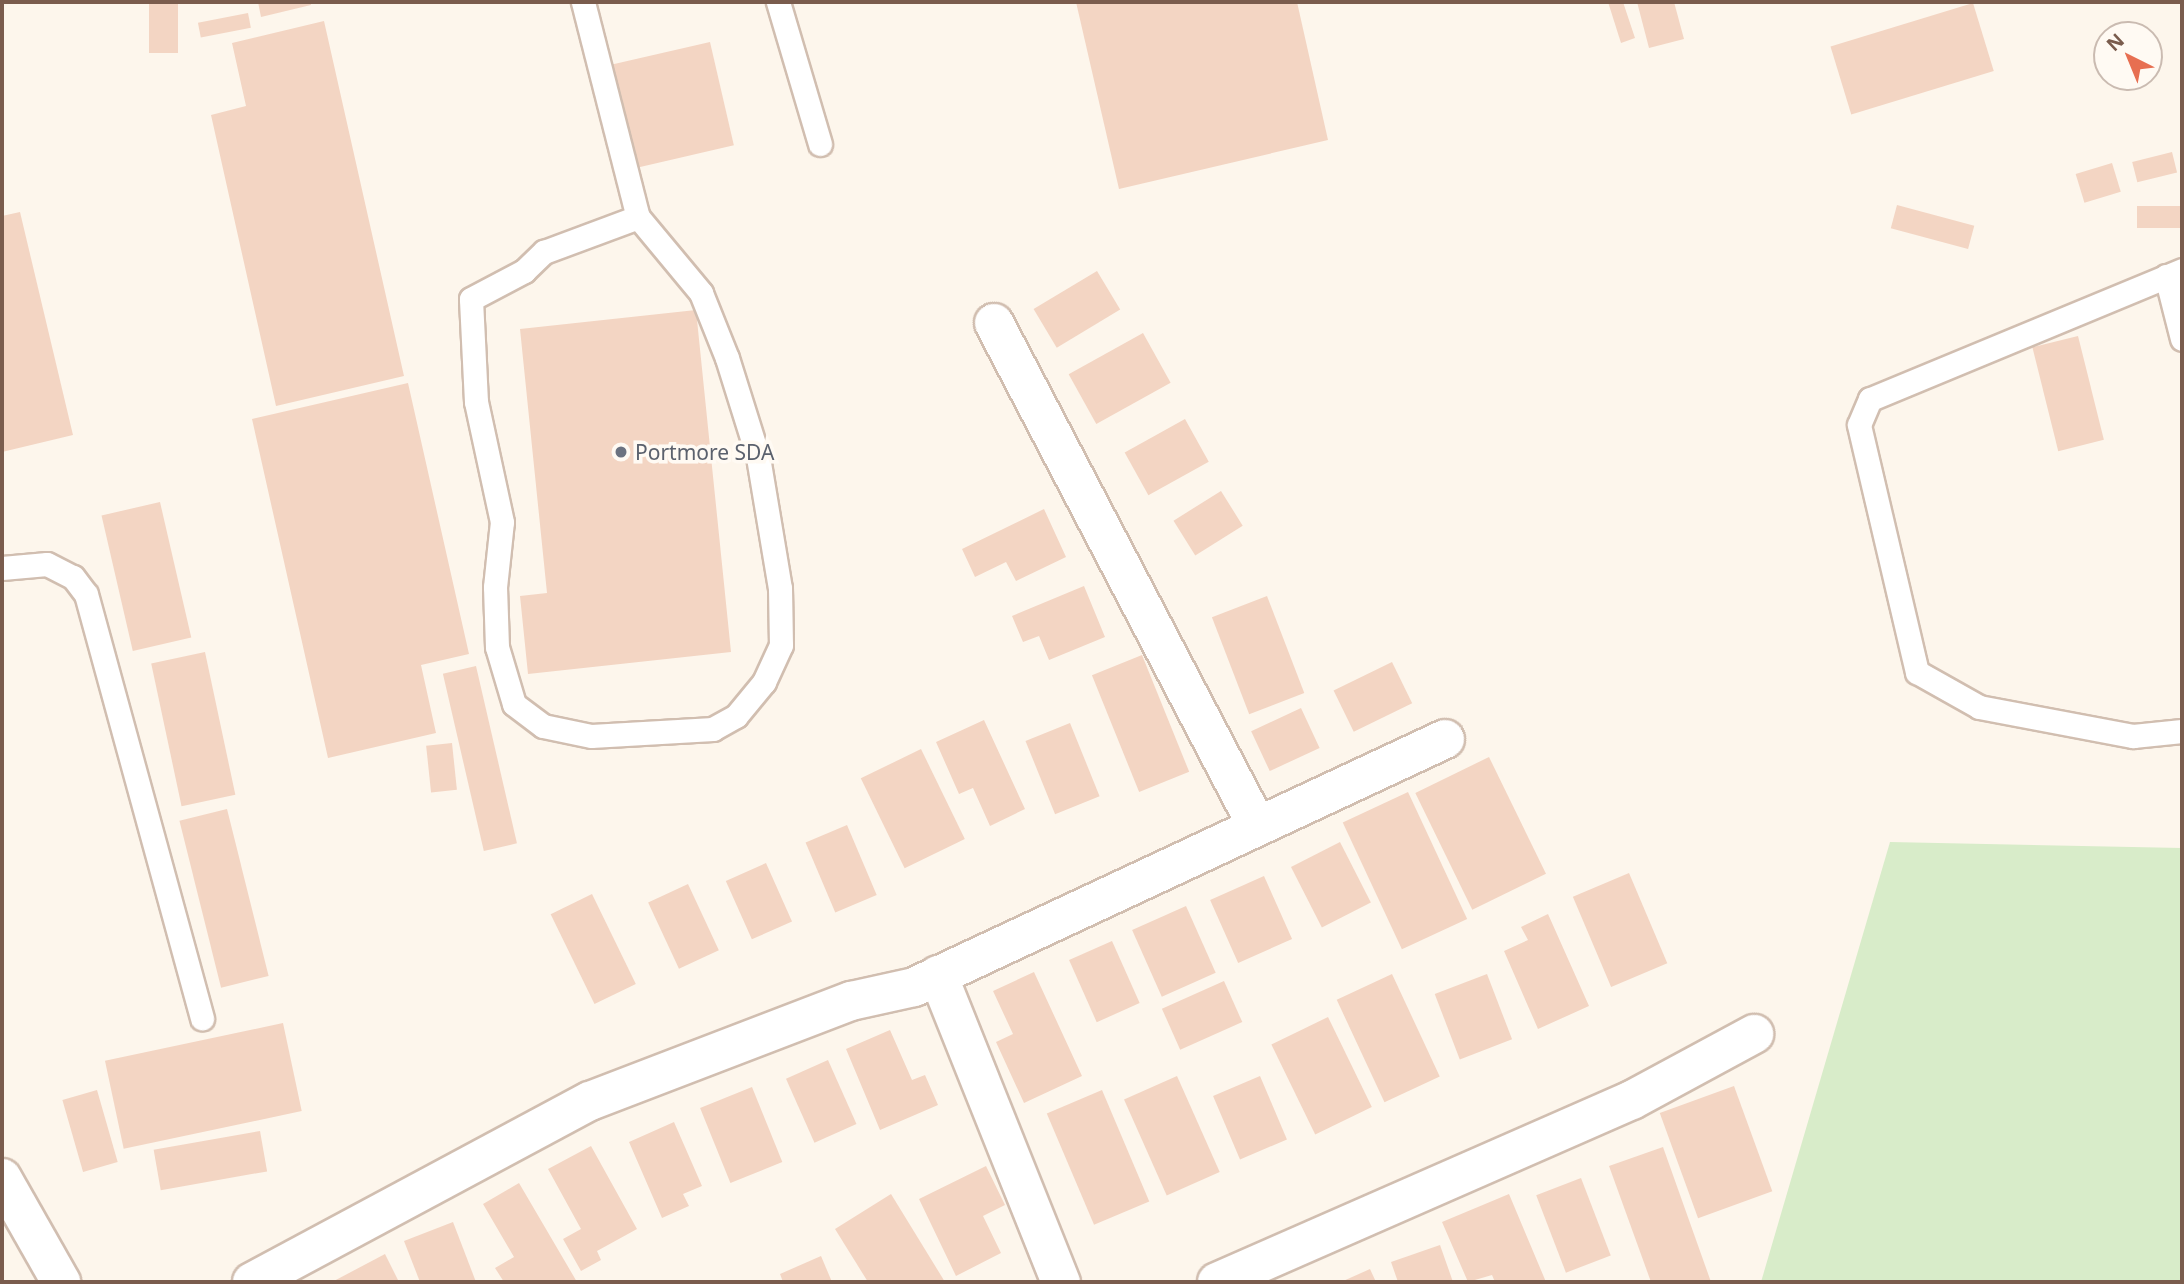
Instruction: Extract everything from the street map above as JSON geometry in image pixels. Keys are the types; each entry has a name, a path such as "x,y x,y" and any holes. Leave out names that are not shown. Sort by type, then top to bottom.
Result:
{"street":[{"path":"994,323 1256,824"},
{"path":"252,1282 590,1101 850,1002 914,987 1256,824 1446,739"},
{"path":"938,975 1060,1282"},
{"path":"1217,1282 1632,1100 1754,1034"},
{"path":"2,1178 61,1282"}],"lane":[{"path":"583,2 638,217 701,293 727,358 758,457 780,588 781,645 764,682 736,716 713,729 591,736 544,726 514,704 497,647 495,587 502,522 477,402 471,299 524,271 544,252 638,217"},
{"path":"778,2 820,144"},
{"path":"2182,339 2174,273 1870,399 1859,425 1917,672 1979,707 2133,736 2182,731"},
{"path":"2,568 47,564 73,577 86,594 202,1018"}],"green space":[{"path":"1890,842 2182,848 2182,1282 1761,1282"}],"building":[{"path":"149,2 178,2 178,53 149,53"},
{"path":"258,2 310,2 311,5 261,17"},
{"path":"1076,2 1297,2 1328,140 1119,189"},
{"path":"1608,2 1623,2 1635,38 1621,43"},
{"path":"1637,2 1674,2 1684,39 1649,48"},
{"path":"1973,3 1994,71 1851,114 1831,47"},
{"path":"248,13 251,28 201,37 198,23"},
{"path":"324,21 404,376 276,406 211,115 246,106 232,43"},
{"path":"710,42 734,145 632,169 608,66"},
{"path":"2172,152 2177,172 2137,182 2132,162"},
{"path":"2112,163 2121,192 2084,203 2076,174"},
{"path":"1897,205 1974,226 1968,249 1891,228"},
{"path":"2137,206 2182,206 2182,228 2137,228"},
{"path":"20,212 73,435 2,452 2,216"},
{"path":"1097,271 1120,310 1057,348 1034,309"},
{"name":"Portmore SDA","path":"696,310 731,652 528,674 520,596 547,593 520,329"},
{"path":"1143,333 1171,383 1096,424 1069,374"},
{"path":"2078,336 2104,440 2058,451 2032,347"},
{"path":"408,383 469,654 421,665 436,733 328,758 252,419"},
{"path":"1185,419 1209,462 1148,495 1125,452"},
{"path":"1221,491 1243,526 1195,555 1174,521"},
{"path":"160,502 191,637 133,651 102,515"},
{"path":"1044,509 1066,557 1016,581 1006,562 975,577 962,549"},
{"path":"1084,586 1105,637 1049,660 1039,636 1023,642 1012,616"},
{"path":"1267,596 1304,693 1249,714 1212,617"},
{"path":"205,652 235,795 182,806 151,663"},
{"path":"1142,655 1189,772 1139,792 1092,675"},
{"path":"1392,662 1412,703 1354,732 1334,690"},
{"path":"476,666 517,843 484,851 443,674"},
{"path":"1301,708 1320,748 1270,771 1251,731"},
{"path":"984,720 1025,809 990,826 973,788 959,794 936,742"},
{"path":"1070,723 1100,796 1055,814 1025,741"},
{"path":"452,743 457,790 431,792 426,746"},
{"path":"921,749 965,839 905,868 861,778"},
{"path":"1489,757 1546,874 1472,910 1415,793"},
{"path":"1408,792 1467,919 1402,949 1343,822"},
{"path":"227,809 269,976 221,988 179,821"},
{"path":"847,825 877,895 835,913 806,843"},
{"path":"1340,842 1371,903 1322,928 1291,867"},
{"path":"766,863 792,921 752,939 726,881"},
{"path":"1629,873 1667,963 1611,987 1573,897"},
{"path":"1264,876 1292,939 1238,963 1210,900"},
{"path":"688,884 719,950 679,969 648,903"},
{"path":"592,894 636,984 594,1004 551,914"},
{"path":"1186,906 1216,973 1162,997 1132,930"},
{"path":"1548,914 1589,1006 1538,1029 1504,951 1528,940 1521,927"},
{"path":"1112,941 1140,1003 1097,1022 1069,960"},
{"path":"1034,972 1082,1076 1024,1103 996,1042 1013,1034 993,991"},
{"path":"1392,974 1440,1076 1384,1102 1337,1000"},
{"path":"1487,974 1512,1039 1460,1059 1435,994"},
{"path":"1224,981 1242,1022 1180,1050 1162,1009"},
{"path":"1328,1017 1372,1107 1315,1134 1271,1045"},
{"path":"283,1023 302,1111 124,1149 105,1061"},
{"path":"890,1030 912,1080 925,1075 938,1105 880,1130 846,1049"},
{"path":"828,1060 856,1124 814,1143 786,1079"},
{"path":"1177,1076 1220,1172 1167,1196 1124,1100"},
{"path":"1260,1076 1287,1140 1240,1159 1213,1096"},
{"path":"1734,1086 1772,1191 1698,1218 1660,1113"},
{"path":"752,1087 782,1162 730,1183 700,1108"},
{"path":"97,1090 118,1162 83,1172 62,1100"},
{"path":"1102,1090 1149,1201 1094,1225 1047,1113"},
{"path":"674,1122 702,1186 683,1194 689,1206 662,1218 629,1142"},
{"path":"260,1131 267,1171 161,1190 154,1150"},
{"path":"591,1146 637,1229 597,1251 601,1260 581,1271 563,1239 581,1229 548,1169"},
{"path":"1663,1147 1711,1282 1651,1282 1609,1166"},
{"path":"986,1166 1005,1205 983,1216 1001,1253 956,1276 919,1199"},
{"path":"1581,1178 1611,1255 1566,1273 1536,1195"},
{"path":"519,1183 577,1282 504,1282 495,1268 514,1257 483,1204"},
{"path":"891,1194 945,1282 868,1282 835,1229"},
{"path":"1509,1194 1546,1282 1495,1282 1492,1275 1468,1282 1442,1222"},
{"path":"453,1222 476,1282 420,1282 404,1241"},
{"path":"1440,1245 1453,1282 1398,1282 1391,1262"},
{"path":"385,1254 399,1282 332,1282"},
{"path":"821,1256 832,1282 783,1282 780,1274"},
{"path":"1370,1269 1376,1282 1341,1282"}],"place":[{"name":"Portmore SDA","path":"621,452"}]}
